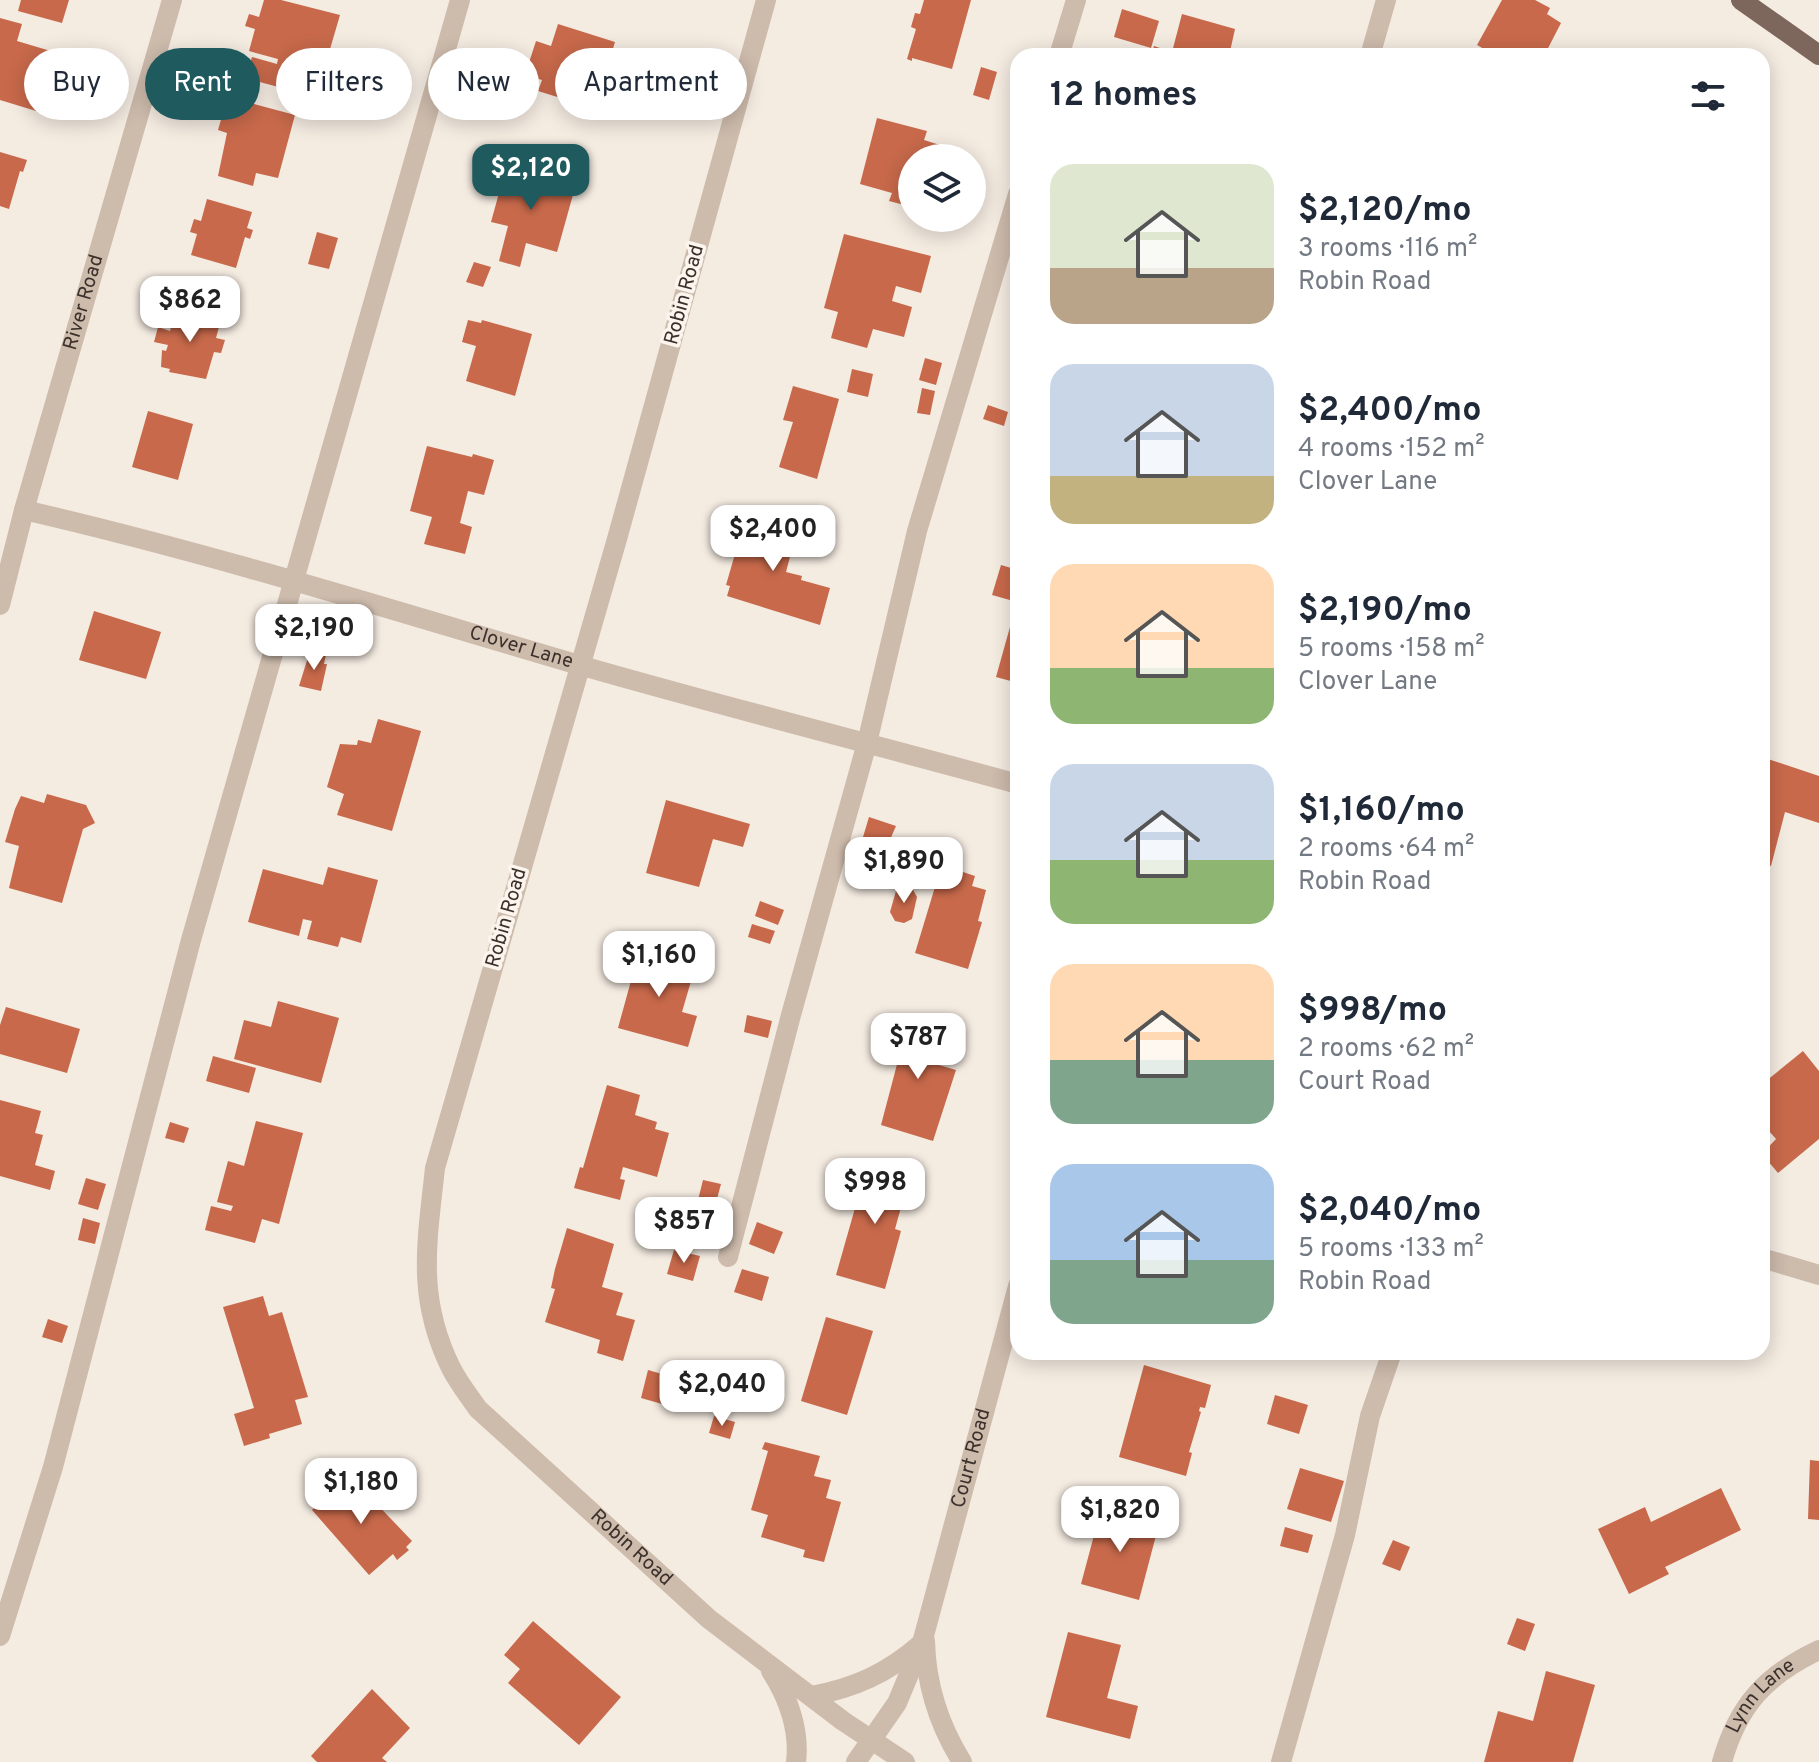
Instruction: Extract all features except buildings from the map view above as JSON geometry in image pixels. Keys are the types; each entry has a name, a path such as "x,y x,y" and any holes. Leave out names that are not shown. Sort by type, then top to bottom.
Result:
{"main road":[{"path":"1741,0 1819,55"}],"street":[{"name":"River Road","path":"0,605 24,510 172,0"},
{"path":"0,1636 53,1467 191,940 460,0"},
{"name":"Robin Road","path":"766,0 435,1168 425,1258 434,1328 452,1370 478,1409 709,1619 872,1741 905,1762"},
{"path":"1061,48 1076,0"},
{"path":"1372,48 1386,0"},
{"path":"728,1257 867,743 917,531 1010,221"},
{"name":"Clover Lane","path":"24,510 293,581 580,665 1010,782"},
{"path":"1770,1260 1819,1275"},
{"name":"Court Road","path":"856,1762 897,1703 924,1636 1010,1316"},
{"path":"1281,1762 1345,1535 1370,1416 1389,1360"},
{"path":"811,1696 858,1685 902,1660 924,1636"},
{"name":"Court Road","path":"924,1636 937,1713 962,1762"},
{"name":"Lynn Lane","path":"1722,1762 1739,1720 1761,1687 1789,1664 1819,1650"},
{"path":"764,1661 789,1705 795,1730 796,1762"}]}
